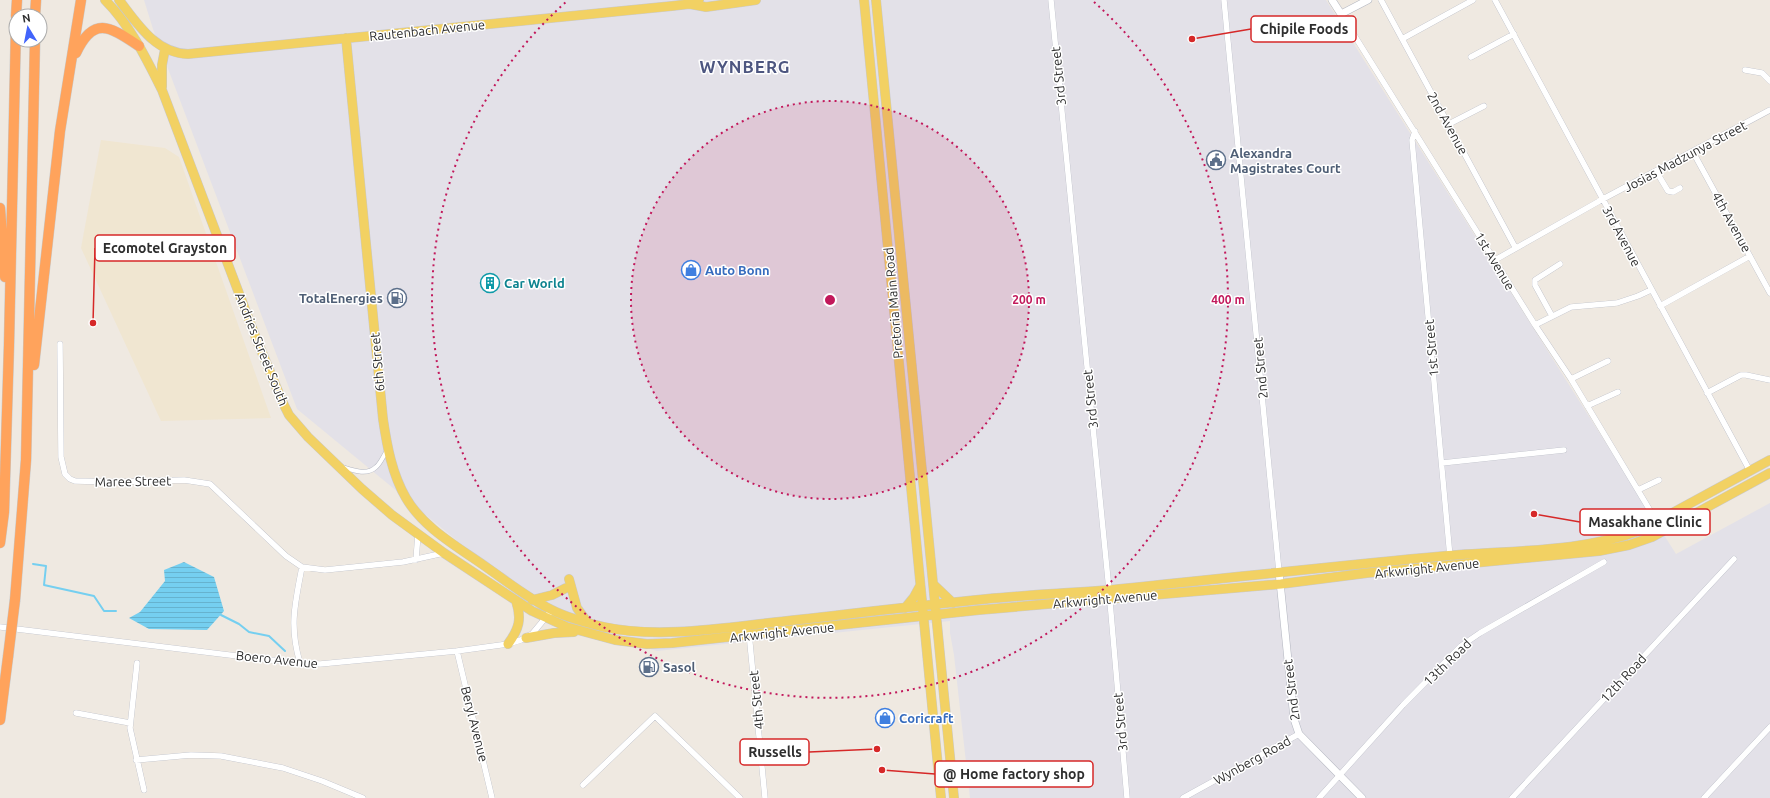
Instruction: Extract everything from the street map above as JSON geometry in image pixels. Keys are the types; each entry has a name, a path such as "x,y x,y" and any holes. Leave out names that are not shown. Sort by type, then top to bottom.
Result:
{"highway":[{"path":"0,720 15,600 27,431 55,175 81,0"},
{"path":"71,63 86,36 100,28 115,30 138,46"},
{"path":"0,543 4,512 15,48"},
{"path":"27,431 35,48"},
{"path":"0,208 9,345"}],"main road":[{"name":"Andries Street South","path":"105,0 120,17 162,90 254,333 289,415 298,426 376,502 444,553 516,601 546,618"},
{"path":"119,0 146,33 156,43 166,49 162,65 162,90"},
{"path":"688,4 699,0"},
{"path":"688,4 706,7 756,0"},
{"name":"Pretoria Main Road","path":"864,0 921,606 941,798"},
{"name":"Pretoria Main Road","path":"876,0 954,798"},
{"name":"Rautenbach Avenue","path":"166,49 181,54 199,53 688,4"},
{"name":"6th Street","path":"346,38 383,419 388,451 401,487 413,508 422,518 450,541 532,600 552,610"},
{"path":"1657,522 1770,460"},
{"name":"Arkwright Avenue","path":"552,610 587,622 608,627 646,632 749,626 953,602 1109,590 1280,572 1616,548 1641,542 1664,532 1770,473"},
{"name":"Arkwright Avenue","path":"546,618 581,632 615,640 646,644 679,642 1003,608 1110,600 1281,584 1451,560 1605,541 1624,536 1657,522"},
{"path":"532,600 552,595 567,584 577,608 587,622"},
{"path":"933,584 953,602"},
{"path":"905,608 914,597 920,586"},
{"path":"508,644 520,622 516,601"},
{"path":"526,638 554,633 581,632"}],"street":[{"name":"3rd Street","path":"1051,0 1110,600 1127,798"},
{"name":"2nd Street","path":"1224,0 1294,719 1299,734"},
{"name":"1st Avenue","path":"1332,0 1535,325 1588,406 1657,522"},
{"path":"1341,14 1368,0"},
{"name":"2nd Avenue","path":"1381,0 1515,247"},
{"path":"1402,39 1473,0"},
{"name":"3rd Avenue","path":"1495,0 1750,471"},
{"path":"1471,57 1514,34"},
{"path":"1745,70 1762,73 1770,81"},
{"path":"1449,124 1484,106"},
{"name":"Josias Madzunya Street","path":"1495,260 1515,247 1770,110"},
{"name":"1st Street","path":"1415,132 1412,140 1451,560"},
{"name":"4th Avenue","path":"1693,152 1770,293"},
{"path":"1656,171 1668,191 1671,192 1680,188"},
{"path":"1660,306 1750,256"},
{"path":"1552,316 1535,285 1535,280 1560,264"},
{"path":"1535,325 1577,306 1599,305 1625,301 1651,290"},
{"name":"Maree Street","path":"60,344 62,465 67,477 71,480 84,482 184,480 210,484 215,487 275,546 294,563 302,567 325,570 416,560 444,553"},
{"path":"1571,379 1608,361"},
{"path":"1707,393 1741,375 1770,380"},
{"path":"1588,406 1618,392"},
{"path":"1442,462 1564,450"},
{"path":"338,466 364,472 371,470 377,467 388,451"},
{"path":"1638,490 1659,480"},
{"path":"416,560 418,534"},
{"name":"12th Road","path":"1512,798 1734,559"},
{"name":"13th Road","path":"1319,798 1403,705 1465,642 1604,562"},
{"path":"300,663 294,643 293,627 302,567"},
{"name":"Boero Avenue","path":"0,627 300,663 343,663 508,644 526,638 537,629 552,610"},
{"name":"4th Street","path":"749,626 765,798"},
{"name":"Beryl Avenue","path":"457,651 492,798"},
{"path":"137,663 130,723 136,760 144,790"},
{"path":"76,714 130,723"},
{"path":"583,785 655,716 740,798"},
{"path":"1704,798 1770,727"},
{"path":"1299,734 1362,798"},
{"name":"Wynberg Road","path":"1183,798 1299,734"},
{"path":"136,760 190,755 221,756 283,768 327,783 363,798"}],"shaded area":[{"path":"144,0 1326,0 1676,554 1770,503 1770,798 970,798 954,655 950,633 950,621 657,651 556,622 297,409 153,29"},
{"path":"101,140 165,148 179,157 271,418 161,421 81,248"}],"water":[{"path":"184,562 214,577 224,611 207,630 149,629 129,618 140,612 165,581 164,570"}],"waterway":[{"path":"33,564 46,566 44,585 94,596 104,611 116,611"},
{"path":"221,615 239,624 249,632 269,636 285,651"}],"place":[{"name":"Chipile Foods","path":"1192,39"},
{"name":"Alexandra Magistrates Court","path":"1216,160"},
{"name":"Auto Bonn","path":"691,270"},
{"name":"Car World","path":"490,283"},
{"name":"TotalEnergies","path":"397,298"},
{"name":"Ecomotel Grayston","path":"93,323"},
{"name":"Masakhane Clinic","path":"1534,514"},
{"name":"Sasol","path":"649,667"},
{"name":"Coricraft","path":"885,718"},
{"name":"Russells","path":"877,749"},
{"name":"@ Home factory shop","path":"882,770"}],"district":[{"name":"WYNBERG","path":"745,67"}]}
